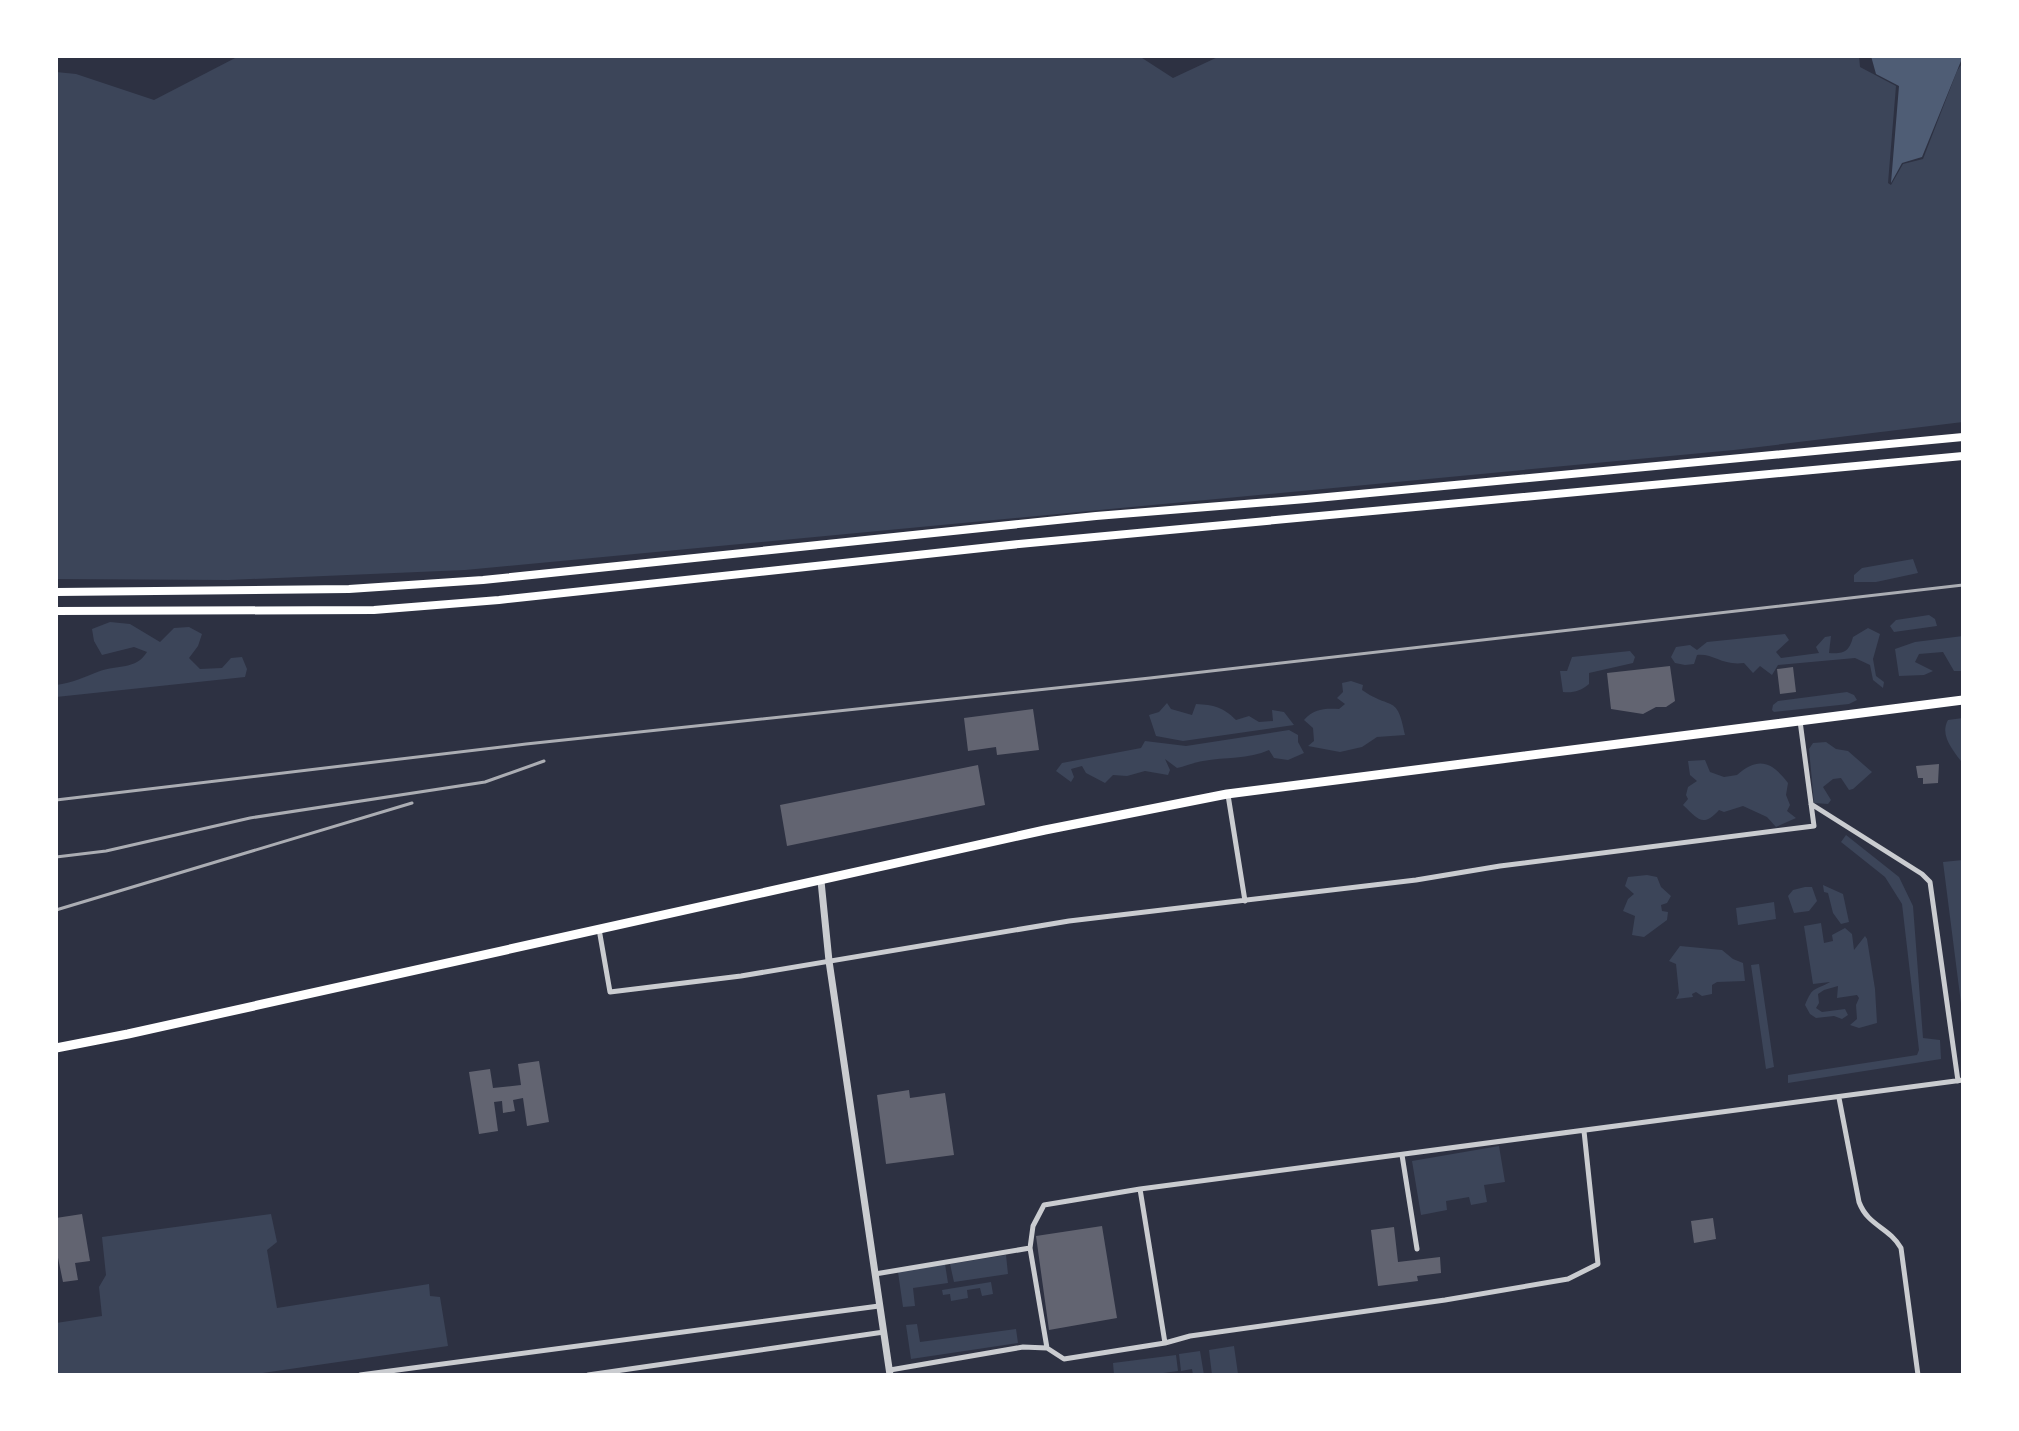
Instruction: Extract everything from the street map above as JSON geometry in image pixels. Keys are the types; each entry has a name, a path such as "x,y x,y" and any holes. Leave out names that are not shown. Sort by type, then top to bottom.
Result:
{"main road":[{"path":"56,592 349,589 483,580 1096,516 1963,437"},
{"path":"56,611 374,610 1019,544 1963,456"},
{"path":"56,1048 1045,830 1227,794 1963,700"}],"street":[{"path":"599,929 610,992 741,976 1069,921 1467,873 1500,866 1814,826 1800,721"},
{"path":"1227,794 1245,901"},
{"path":"1047,1348 1030,1248 1033,1226 1044,1205 1140,1189 1961,1081 1930,882 1811,804"},
{"path":"821,881 829,961 890,1372 1023,1347 1047,1348 1064,1359 1190,1336 1429,1303 1568,1279 1598,1264 1584,1131"},
{"path":"1839,1098 1864,1215 1893,1234 1901,1248 1918,1375"},
{"path":"1402,1155 1417,1249"},
{"path":"1140,1189 1165,1343"},
{"path":"875,1274 1030,1248"},
{"path":"360,1375 880,1306"},
{"path":"588,1375 884,1332"}],"shaded area":[{"path":"239,56 1139,56 1173,78 1220,56 1859,56 1860,67 1896,86 1888,183 1891,185 1903,164 1923,159 1963,62 1963,422 1734,450 465,570 228,580 56,579 56,72 76,74 154,100"},
{"path":"1871,56 1963,56 1922,157 1902,163 1891,183 1899,86 1876,74"},
{"path":"1913,559 1918,573 1876,582 1854,582 1854,575 1862,568"},
{"path":"1929,615 1935,619 1937,626 1894,632 1890,626 1896,620"},
{"path":"110,622 130,624 160,642 174,628 189,627 202,634 189,658 200,669 222,668 231,658 242,657 247,669 245,677 56,697 56,685 132,664 143,658 147,652 134,647 102,655 94,641 92,629"},
{"path":"1868,628 1880,634 1873,659 1876,676 1884,682 1883,688 1873,680 1870,665 1855,658 1778,665 1772,675 1760,666 1753,673 1744,663 1730,663 1708,656 1697,655 1694,664 1685,665 1675,663 1671,657 1676,647 1690,645 1697,650 1707,642 1785,634 1789,640 1776,652 1781,658 1819,653 1816,647 1825,637 1831,636 1829,653 1839,653 1848,649 1853,637"},
{"path":"1963,636 1963,671 1954,671 1943,652 1919,654 1915,662 1933,671 1924,675 1899,676 1895,649 1915,642"},
{"path":"1630,651 1635,657 1633,663 1589,673 1589,684 1577,691 1563,692 1560,671 1567,671 1572,657"},
{"path":"1351,681 1363,685 1362,690 1396,708 1405,735 1377,737 1362,747 1340,752 1308,746 1314,741 1313,728 1304,720 1320,710 1339,709 1345,704 1337,698 1343,692 1342,683"},
{"path":"1847,692 1857,700 1849,704 1772,710 1778,701"},
{"path":"1167,703 1171,709 1192,715 1196,704 1202,704 1222,709 1236,720 1249,716 1259,722 1273,721 1272,710 1284,712 1294,725 1183,741 1156,736 1149,715 1159,712"},
{"path":"1963,718 1963,764 1945,732 1948,720"},
{"path":"1289,730 1298,735 1304,753 1288,760 1274,758 1269,750 1177,768 1165,759 1170,770 1168,775 1145,771 1127,776 1113,775 1105,783 1086,773 1082,766 1071,769 1074,777 1071,782 1056,771 1062,763 1141,748 1145,741 1186,746"},
{"path":"1826,742 1836,749 1848,751 1872,772 1849,790 1841,778 1833,779 1823,787 1831,800 1828,804 1814,803 1809,749 1813,743"},
{"path":"1705,760 1710,772 1724,777 1737,775 1752,765 1771,766 1788,783 1786,795 1790,805 1787,811 1796,818 1776,827 1767,817 1743,806 1724,812 1719,810 1709,819 1701,820 1683,805 1688,799 1688,787 1697,781 1690,775 1688,761"},
{"path":"1846,835 1899,877 1913,906 1923,1038 1940,1040 1941,1059 1788,1083 1788,1075 1917,1055 1919,1050 1902,904 1885,877 1841,842"},
{"path":"1963,860 1963,1019 1943,862"},
{"path":"1628,877 1657,877 1661,887 1671,896 1667,903 1661,905 1662,911 1668,912 1667,920 1644,937 1632,935 1635,916 1623,911 1634,894 1625,886"},
{"path":"1823,885 1843,894 1849,922 1841,924 1833,913"},
{"path":"1812,887 1817,901 1809,911 1794,913 1788,896 1793,890"},
{"path":"1774,902 1776,919 1738,925 1736,908"},
{"path":"1821,923 1824,943 1833,941 1832,935 1845,928 1852,934 1854,950 1865,936 1867,939 1877,1023 1859,1028 1850,1025 1857,1019 1859,998 1857,995 1837,998 1838,986 1818,994 1816,1008 1822,1012 1845,1009 1848,1015 1842,1019 1834,1016 1816,1018 1810,1014 1805,1005 1810,994 1830,982 1813,984 1804,926"},
{"path":"1680,946 1722,950 1743,963 1745,981 1717,982 1712,985 1712,994 1702,996 1696,992 1692,994 1693,997 1676,999 1679,993 1676,964 1669,961"},
{"path":"1759,964 1774,1067 1766,1069 1751,965"},
{"path":"1499,1146 1505,1182 1484,1185 1487,1202 1471,1205 1469,1197 1446,1201 1447,1210 1421,1215 1412,1161"},
{"path":"271,1214 277,1242 267,1250 277,1308 429,1284 430,1296 440,1297 448,1346 249,1375 56,1375 56,1323 102,1316 99,1287 106,1275 102,1237"},
{"path":"1006,1255 1008,1274 954,1282 950,1264"},
{"path":"945,1264 948,1283 913,1288 915,1306 903,1307 898,1272"},
{"path":"991,1282 993,1294 982,1296 980,1288 967,1290 968,1298 951,1301 950,1294 943,1295 942,1290"},
{"path":"917,1324 920,1342 1016,1329 1018,1343 911,1359 906,1325"},
{"path":"1234,1346 1238,1374 1212,1375 1209,1350"},
{"path":"1200,1351 1204,1375 1193,1375 1192,1369 1181,1371 1179,1354"},
{"path":"1176,1355 1178,1371 1114,1375 1113,1363"}],"building":[{"path":"1670,666 1675,701 1643,714 1611,709 1607,673"},
{"path":"1793,667 1796,692 1780,694 1777,669"},
{"path":"1033,709 1039,750 997,755 996,747 968,751 964,718"},
{"path":"1939,764 1938,783 1923,784 1923,778 1918,778 1916,766"},
{"path":"978,765 985,805 787,846 780,805"},
{"path":"539,1061 549,1122 527,1126 523,1098 513,1100 515,1111 503,1113 502,1101 494,1102 498,1131 479,1134 469,1072 490,1069 493,1088 521,1085 518,1064"},
{"path":"909,1090 910,1098 945,1093 954,1155 886,1164 877,1095"},
{"path":"82,1214 90,1261 75,1263 78,1280 63,1282 56,1248 56,1218"},
{"path":"1713,1218 1716,1239 1694,1243 1691,1221"},
{"path":"1102,1226 1117,1318 1049,1330 1036,1236"},
{"path":"1394,1227 1398,1262 1440,1257 1441,1273 1417,1276 1418,1281 1378,1286 1371,1230"}],"railway":[{"path":"56,800 526,744 1150,678 1963,585"},
{"path":"56,857 106,851 250,818 485,782 544,761"},
{"path":"56,910 412,803"}]}
